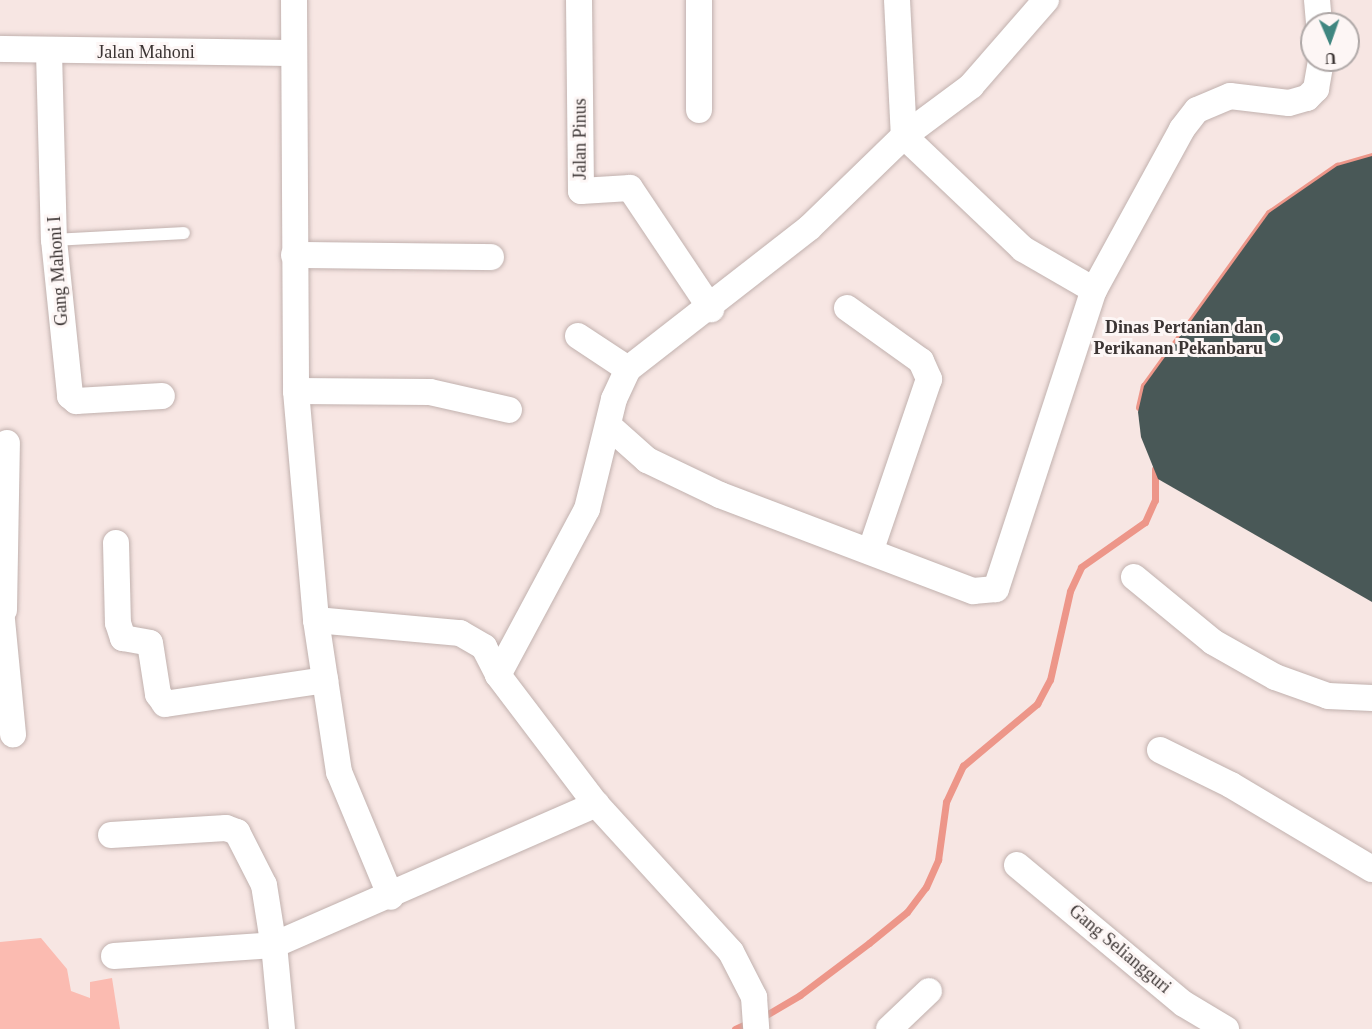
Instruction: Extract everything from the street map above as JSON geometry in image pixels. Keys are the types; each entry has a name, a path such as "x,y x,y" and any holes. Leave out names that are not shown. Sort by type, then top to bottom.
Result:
{"street":[{"path":"294,0 296,391 316,620 339,772 391,897"},
{"name":"Jalan Pinus","path":"579,0 580,190 630,188 711,309"},
{"path":"699,0 699,110"},
{"path":"897,0 904,136 1023,249 1094,290"},
{"path":"498,675 587,509 610,427 614,399 628,369 711,309 809,228 904,136 971,86 1046,0"},
{"name":"Jalan Mahoni","path":"0,49 49,52 293,53"},
{"name":"Gang Mahoni I","path":"49,52 54,240 70,396 76,401 162,396"},
{"path":"610,427 647,460 720,495 871,549 973,591 988,592 1000,584 1094,290 1197,110 1230,96 1289,104 1307,98 1316,89 1319,72"},
{"path":"294,255 491,257"},
{"path":"847,308 921,361 929,379 928,397 871,549"},
{"path":"578,336 628,369"},
{"path":"296,391 430,392 509,410"},
{"path":"6,442 2,604 13,734"},
{"path":"116,543 118,623 123,638 150,643 158,694 165,704 325,680"},
{"path":"1134,577 1213,642 1275,677 1328,696 1372,698"},
{"path":"316,620 460,633 484,647 498,675 596,804 731,952 754,997 756,1029"},
{"path":"1160,750 1231,785 1372,869"},
{"path":"114,956 274,943 391,897 596,804"},
{"path":"111,835 226,828 237,832 264,885 274,943 282,1029"},
{"name":"Gang Seliangguri","path":"1017,865 1184,1004 1226,1029"},
{"path":"889,1029 929,991"}],"lane":[{"path":"54,240 184,233"}],"shaded area":[{"path":"41,938 67,969 71,991 90,998 90,982 112,978 120,1029 0,1029 0,942"}],"building":[{"name":"Dinas Pertanian dan Perikanan Pekanbaru","path":"1372,156 1372,602 1158,479 1141,437 1138,412 1144,386 1269,213 1337,166"}],"waterway":[{"path":"1139,407 1144,386 1269,213 1337,166 1372,156"},
{"path":"761,1018 800,995 869,943 907,912 926,887 938,860 946,802 963,766 1037,704 1050,680 1070,591 1081,567 1145,522 1155,500 1155,469"},
{"path":"735,1029 750,1022"}],"place":[{"name":"Dinas Pertanian dan Perikanan Pekanbaru","path":"1275,338"}]}
